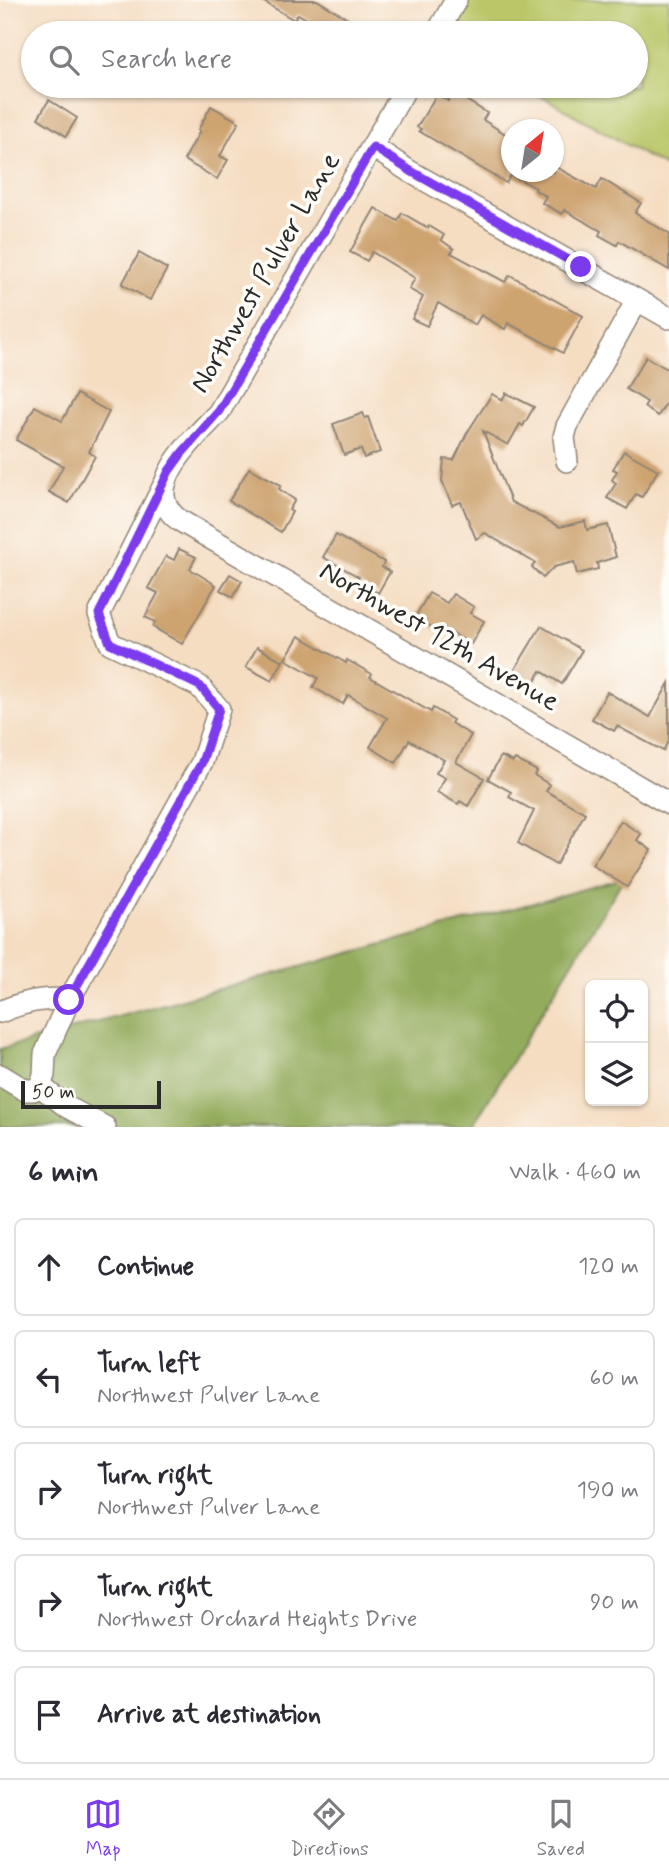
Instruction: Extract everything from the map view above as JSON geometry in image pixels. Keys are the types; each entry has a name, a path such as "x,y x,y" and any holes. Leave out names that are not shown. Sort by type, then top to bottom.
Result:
{"street":[{"path":"444,21 456,0"},
{"name":"Northwest Pulver Lane","path":"69,1000 202,762 219,709 200,686 110,643 99,614 182,453 219,411 400,98"},
{"path":"373,147 669,318"},
{"path":"567,461 564,437 567,426 637,300"},
{"name":"Northwest 12th Avenue","path":"165,483 166,506 179,520 669,804"},
{"path":"0,1012 17,1004 49,998 69,1000 45,1054 44,1076 40,1086 25,1090 0,1075"},
{"path":"40,1086 67,1107 105,1127"}],"green space":[{"path":"466,0 669,0 669,169 545,98 648,98 648,21 454,21"},
{"path":"624,878 472,1127 0,1127 0,1049"}],"building":[{"path":"261,0 317,0 352,21 310,21 298,14 294,20"},
{"path":"435,98 448,101 450,98 463,98 487,113 483,120 501,131 501,180 419,131 421,129 417,127"},
{"path":"49,100 77,118 66,136 38,118"},
{"path":"211,106 239,122 220,156 228,160 217,179 184,160"},
{"path":"564,171 596,189 602,179 641,203 635,213 669,234 669,270 619,241 617,245 599,235 601,231 564,210 562,214 542,203 546,196 535,190 536,188 524,182 564,182"},
{"path":"375,208 398,221 402,213 428,228 429,226 444,235 441,240 454,249 451,253 505,282 510,275 583,316 563,353 508,323 505,329 481,315 475,325 438,303 427,326 412,319 423,297 409,289 415,278 372,252 367,261 350,252"},
{"path":"139,253 167,269 150,300 122,284"},
{"path":"646,357 669,370 669,398 658,416 644,407 647,402 626,389"},
{"path":"506,393 534,407 508,445 483,431 511,502 560,527 585,521 587,530 608,525 616,557 597,563 598,569 577,574 574,562 554,567 543,578 532,567 535,563 485,533 476,539 461,502 452,505 442,481 444,459 454,460 467,433 492,394 502,400"},
{"path":"77,394 109,412 89,452 95,456 69,503 49,492 63,466 16,440 35,406 62,421"},
{"path":"363,413 365,418 368,417 380,452 364,458 361,449 344,455 333,424"},
{"path":"624,451 658,470 642,497 636,494 627,509 607,498 616,483 612,480 617,471 613,469"},
{"path":"249,468 281,485 279,489 295,500 281,532 229,501"},
{"path":"336,535 384,562 382,567 390,572 378,593 356,581 359,577 323,557"},
{"path":"179,549 196,557 190,569 216,585 182,644 153,627 155,622 145,617 158,593 148,588 166,556 174,560"},
{"path":"230,574 242,581 233,597 220,590"},
{"path":"429,593 447,603 453,594 474,607 470,613 484,621 471,644 440,626 437,630 415,617"},
{"path":"541,626 582,650 562,684 541,671 534,683 514,671"},
{"path":"299,636 346,663 347,660 372,674 370,677 431,712 433,708 471,735 456,762 484,778 468,806 460,801 458,804 437,792 445,778 436,773 444,760 409,740 396,763 370,747 387,718 348,695 343,704 313,687 318,678 285,659"},
{"path":"257,647 283,661 272,681 246,667"},
{"path":"669,683 669,740 663,751 617,726 614,731 592,719 607,692 650,717"},
{"path":"501,756 513,762 515,759 537,771 534,775 550,785 546,791 585,813 556,865 518,843 534,811 509,797 511,792 488,779"},
{"path":"621,821 641,834 637,840 651,850 627,887 592,865"}],"route":[{"path":"69,1000 202,762 219,709 200,686 110,643 99,614 169,471 219,411 373,147 581,267"}]}
